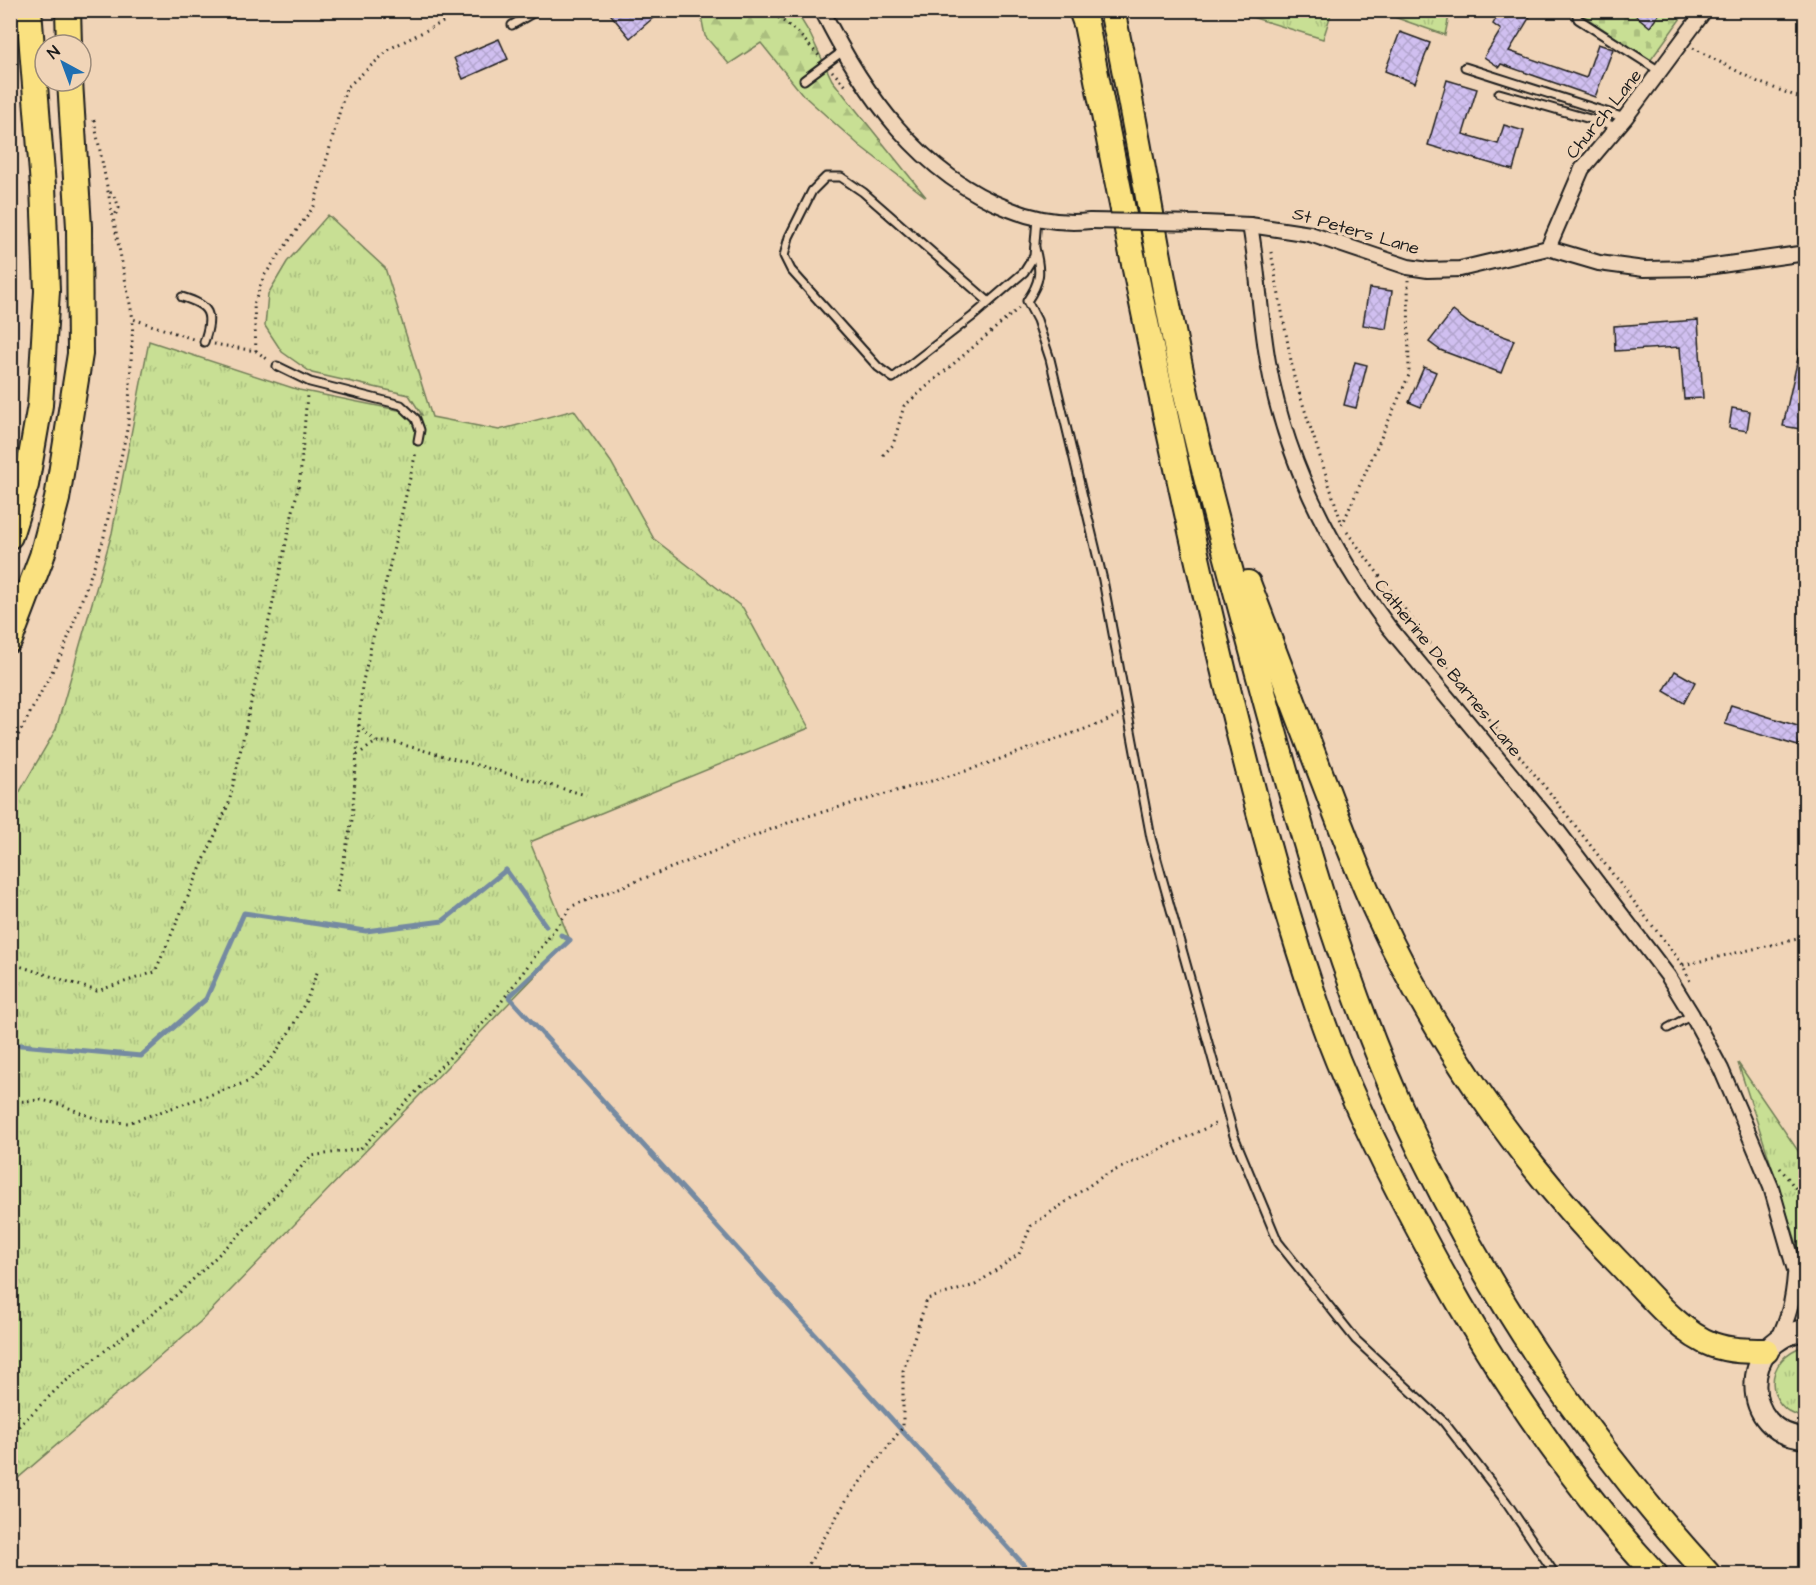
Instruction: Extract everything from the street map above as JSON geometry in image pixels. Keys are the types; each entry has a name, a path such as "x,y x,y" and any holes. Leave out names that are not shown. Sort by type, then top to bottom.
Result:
{"highway":[{"path":"18,10 33,76"},
{"path":"29,10 33,66"},
{"path":"68,10 73,33"},
{"path":"1082,10 1155,368 1243,756 1282,899 1322,1018 1358,1106 1394,1184 1442,1274 1487,1351 1538,1428 1592,1500 1655,1575"},
{"path":"1112,10 1182,373 1221,538 1309,856 1358,1000 1406,1120 1439,1190 1519,1327 1563,1394 1640,1497 1708,1575"},
{"path":"10,536 26,485 40,405 47,291 43,186 35,93"},
{"path":"10,640 42,556 57,499 80,354 79,93"},
{"path":"1206,474 1368,893 1394,947 1465,1071 1498,1119 1550,1185 1605,1248 1670,1315 1700,1339 1714,1345 1748,1351 1772,1345"}],"main road":[{"path":"1806,1330 1792,1333 1772,1345 1757,1366 1755,1375 1755,1392 1760,1409 1777,1428 1792,1436 1806,1438"}],"street":[{"path":"822,10 843,51 894,124 928,161 970,192 996,205 1029,217 1058,220 1204,223 1251,228"},
{"name":"Church Lane","path":"1548,248 1581,169 1622,123 1705,10"},
{"name":"St Peters Lane","path":"1251,228 1310,234 1408,267 1428,270 1460,269 1548,248 1599,263 1644,269 1700,268 1806,253"},
{"name":"Catherine De Barnes Lane","path":"1251,228 1260,313 1276,398 1298,468 1337,552 1364,595 1388,626 1564,839 1668,976 1721,1069 1771,1187 1795,1270 1806,1296"},
{"name":"Catherine De Barnes Lane","path":"1772,1345 1789,1317 1793,1301 1795,1270"}],"lane":[{"path":"512,26 538,10"},
{"path":"1575,10 1578,19 1661,72"},
{"path":"804,80 843,51"},
{"path":"1465,67 1622,123"},
{"path":"1499,93 1622,123"},
{"path":"989,302 863,192 841,177 826,177 812,190 789,237 784,256 791,270 878,367 893,378 989,302 1024,272 1030,264 1035,248 1037,218"},
{"path":"10,244 10,276"},
{"path":"1035,248 1039,264 1038,283 1027,301 1037,320 1050,359 1103,580 1151,838 1229,1118 1278,1242 1356,1340 1443,1421 1507,1503 1555,1575"},
{"path":"182,297 200,302 207,308 210,319 204,342"},
{"path":"277,366 310,382 401,405 416,419 420,430 418,441"},
{"path":"1668,1028 1692,1015"}],"path":[{"path":"256,351 254,304 264,276 314,206 346,88 391,48 467,10"},
{"path":"769,10 797,32 827,65"},
{"path":"1683,42 1758,82 1806,100"},
{"path":"10,751 17,742 64,649 103,541 128,425 134,319 93,117"},
{"path":"109,191 117,199 118,208 114,216"},
{"path":"1251,228 1267,236 1294,377 1342,525 1409,375 1408,267"},
{"path":"883,455 893,445 904,406 1027,301"},
{"path":"134,319 204,342 256,351 277,366"},
{"path":"10,963 97,992 155,972 230,803 300,479 307,395 300,387"},
{"path":"337,892 352,820 362,685 418,441"},
{"path":"10,1435 61,1385 179,1293 246,1228 311,1156 360,1149 493,1013 572,906 798,819 963,772 1102,723 1127,710"},
{"path":"358,725 376,742"},
{"path":"357,755 376,742 393,742 586,795"},
{"path":"1683,965 1806,938"},
{"path":"10,1102 41,1100 59,1104 102,1121 128,1123 250,1081 270,1061 290,1031 307,999 318,970"},
{"path":"802,1575 847,1498 903,1427 903,1371 927,1299 975,1285 1019,1254 1031,1226 1103,1176 1229,1118"}],"shaded area":[{"path":"11,119 20,251 19,372 11,426"}],"green space":[{"path":"1332,10 1323,39 1232,11"},
{"path":"1450,10 1445,35 1377,11"},
{"path":"1586,10 1686,11 1650,61 1583,15"},
{"path":"700,11 796,11 832,80 926,197 860,146 803,95 761,43 729,64 705,36"},
{"path":"328,215 385,268 432,417 499,430 574,410 611,462 654,539 743,608 809,728 530,842 570,940 200,1322 11,1484 11,807 56,729 112,533 149,341 299,390 422,415 409,395 312,373 282,352 265,326 268,294 287,262"},
{"path":"1738,1063 1805,1161 1805,1269"},
{"path":"1806,1346 1805,1418 1791,1413 1781,1404 1775,1394 1773,1383 1775,1371 1781,1361 1791,1352"}],"building":[{"path":"607,10 647,10 653,18 630,38"},
{"path":"1501,10 1534,10 1509,51 1586,78 1598,44 1613,49 1595,97 1501,64 1499,67 1484,57 1501,30 1493,24"},
{"path":"1629,10 1662,10 1650,27"},
{"path":"1400,32 1430,43 1415,83 1385,71"},
{"path":"499,39 508,59 463,79 454,58"},
{"path":"1447,80 1477,89 1463,134 1498,144 1504,125 1524,131 1513,170 1428,145"},
{"path":"1369,288 1392,291 1386,329 1363,325"},
{"path":"1453,311 1470,324 1514,340 1501,373 1440,350 1429,342"},
{"path":"1698,320 1703,398 1684,399 1680,347 1615,351 1614,326"},
{"path":"1800,349 1806,350 1806,430 1783,426"},
{"path":"1355,362 1367,365 1356,408 1344,405"},
{"path":"1424,367 1436,372 1421,407 1409,402"},
{"path":"1732,408 1750,411 1747,431 1729,428"},
{"path":"1675,671 1695,682 1684,703 1664,691"},
{"path":"1731,705 1804,728 1798,746 1725,724"}],"waterway":[{"path":"10,1044 141,1056 206,999 244,913 366,931 443,921 506,870 546,926"},
{"path":"561,935 570,940 509,997 1032,1574"}]}
